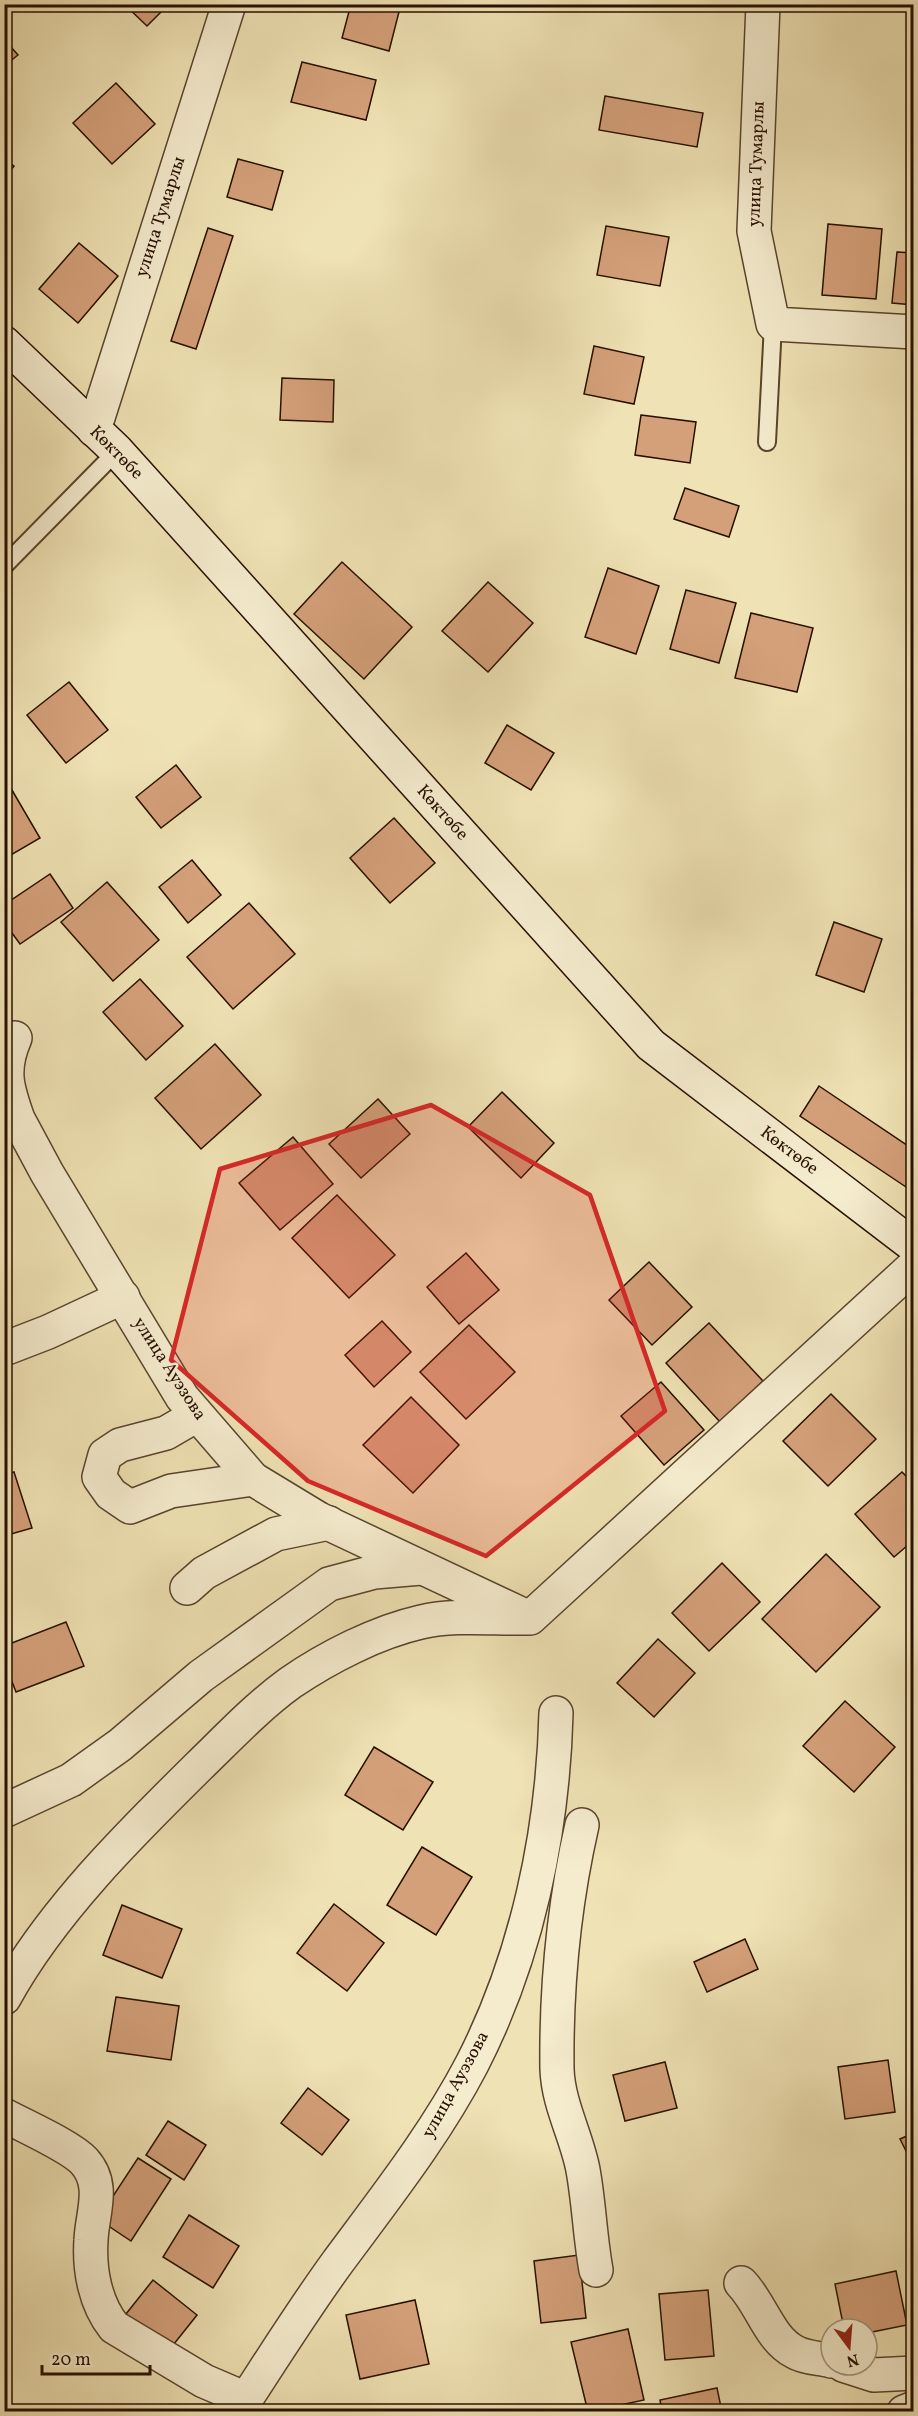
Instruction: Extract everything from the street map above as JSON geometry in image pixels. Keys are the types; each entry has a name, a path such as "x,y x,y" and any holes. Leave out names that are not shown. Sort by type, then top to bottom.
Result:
{"street":[{"name":"улица Тумарлы","path":"105,441 229,4"},
{"name":"улица Тумарлы","path":"763,4 754,231 773,324"},
{"path":"773,324 914,332"},
{"name":"Көктөбе","path":"4,343 105,441 651,1045 914,1246"},
{"name":"улица Ауэзова","path":"15,1038 7,1055 6,1087 18,1119 47,1173 182,1397 196,1415 253,1479 329,1523 530,1618"},
{"path":"4,1998 50,1929 109,1858 228,1738 290,1683 335,1657 386,1633 422,1621 454,1618 530,1618 914,1266"},
{"path":"4,1349 48,1332 123,1297"},
{"path":"196,1415 166,1433 120,1445 105,1455 99,1478 111,1494 130,1507 171,1491 253,1479"},
{"path":"187,1588 214,1568 276,1534 329,1523"},
{"path":"4,1811 71,1780 120,1745 201,1676 329,1584 374,1572 423,1568"},
{"name":"улица Ауэзова","path":"245,2405 312,2298 442,2118 477,2053 508,1982 534,1890 555,1769 556,1713"},
{"path":"582,1825 572,1869 560,1979 557,2071 567,2122 583,2169 596,2270"},
{"path":"4,2115 84,2160 95,2179 98,2199 91,2240 93,2277 107,2318 114,2327 245,2405"},
{"path":"741,2283 750,2292 781,2343 796,2353 819,2358"},
{"path":"879,2375 914,2373"},
{"path":"904,2412 914,2408"}],"lane":[{"path":"767,442 773,324"},
{"path":"4,566 105,441"}],"highlighted area":[{"path":"431,1105 590,1195 665,1411 486,1556 308,1481 171,1360 220,1169"}],"building":[{"path":"124,4 169,4 147,26"},
{"path":"351,4 401,4 389,51 342,38"},
{"path":"4,39 18,55 4,66"},
{"path":"302,62 376,80 366,120 291,102"},
{"path":"116,83 155,124 112,164 73,123"},
{"path":"605,96 703,113 697,147 599,130"},
{"path":"4,158 14,166 4,178"},
{"path":"238,159 283,171 272,210 227,197"},
{"path":"828,224 882,229 876,299 822,295"},
{"path":"606,226 669,237 660,286 597,275"},
{"path":"208,228 233,236 196,349 171,341"},
{"path":"79,243 118,276 78,323 39,289"},
{"path":"897,252 914,253 914,305 892,303"},
{"path":"594,346 644,357 634,404 584,394"},
{"path":"282,378 334,380 333,422 280,420"},
{"path":"641,415 696,422 690,463 635,455"},
{"path":"685,488 739,506 729,537 674,519"},
{"path":"342,562 412,627 364,679 294,614"},
{"path":"608,568 659,586 636,654 585,637"},
{"path":"488,582 533,623 488,672 442,631"},
{"path":"686,590 736,603 719,663 670,649"},
{"path":"751,613 813,628 797,692 735,678"},
{"path":"69,682 108,730 66,763 27,715"},
{"path":"507,725 554,753 531,790 485,763"},
{"path":"176,765 201,797 161,828 136,797"},
{"path":"9,785 40,838 4,859 4,787"},
{"path":"394,818 435,863 390,903 350,858"},
{"path":"192,860 221,895 188,923 159,887"},
{"path":"50,874 73,908 20,944 4,922 4,905"},
{"path":"107,882 159,940 113,981 61,922"},
{"path":"249,903 295,954 233,1009 187,957"},
{"path":"834,922 882,939 864,992 816,975"},
{"path":"140,979 183,1026 146,1060 103,1012"},
{"path":"215,1044 261,1095 201,1149 155,1098"},
{"path":"819,1086 914,1150 912,1191 800,1116"},
{"path":"502,1092 554,1143 521,1178 468,1127"},
{"path":"378,1099 410,1134 361,1178 329,1144"},
{"path":"293,1137 333,1184 280,1230 239,1183"},
{"path":"337,1195 395,1255 349,1298 292,1238"},
{"path":"466,1253 499,1290 459,1324 427,1287"},
{"path":"649,1262 692,1307 652,1345 609,1300"},
{"path":"382,1321 411,1352 374,1387 345,1355"},
{"path":"709,1323 763,1381 720,1422 666,1363"},
{"path":"469,1325 515,1372 466,1419 420,1372"},
{"path":"661,1382 704,1430 664,1465 621,1416"},
{"path":"831,1394 876,1439 828,1486 783,1441"},
{"path":"411,1397 459,1445 413,1493 363,1445"},
{"path":"14,1472 32,1528 4,1536 4,1475"},
{"path":"902,1472 914,1484 914,1540 894,1557 855,1514"},
{"path":"826,1554 880,1607 816,1672 762,1619"},
{"path":"722,1563 760,1602 709,1651 672,1613"},
{"path":"66,1622 84,1666 16,1692 4,1661 4,1646"},
{"path":"658,1639 695,1673 654,1717 617,1683"},
{"path":"845,1701 895,1747 854,1792 803,1746"},
{"path":"374,1747 433,1782 403,1830 345,1795"},
{"path":"422,1847 472,1877 436,1935 387,1905"},
{"path":"334,1904 384,1943 347,1991 297,1953"},
{"path":"122,1905 182,1929 162,1978 103,1955"},
{"path":"745,1939 758,1969 707,1992 694,1962"},
{"path":"116,1997 179,2006 171,2060 107,2051"},
{"path":"888,2060 895,2112 845,2119 838,2067"},
{"path":"665,2062 677,2108 625,2121 613,2075"},
{"path":"308,2088 349,2120 322,2155 281,2123"},
{"path":"168,2121 206,2145 184,2180 146,2155"},
{"path":"914,2133 914,2167 900,2139"},
{"path":"138,2158 171,2179 131,2241 98,2219"},
{"path":"189,2215 239,2246 213,2288 163,2257"},
{"path":"579,2255 586,2318 541,2323 534,2261"},
{"path":"896,2271 907,2325 879,2331 879,2317 842,2317 835,2284"},
{"path":"153,2280 197,2315 170,2349 126,2314"},
{"path":"708,2290 714,2356 665,2360 659,2294"},
{"path":"415,2300 429,2364 360,2379 346,2315"},
{"path":"628,2329 644,2400 588,2412 571,2342"},
{"path":"717,2388 722,2412 662,2412 660,2400"}]}
